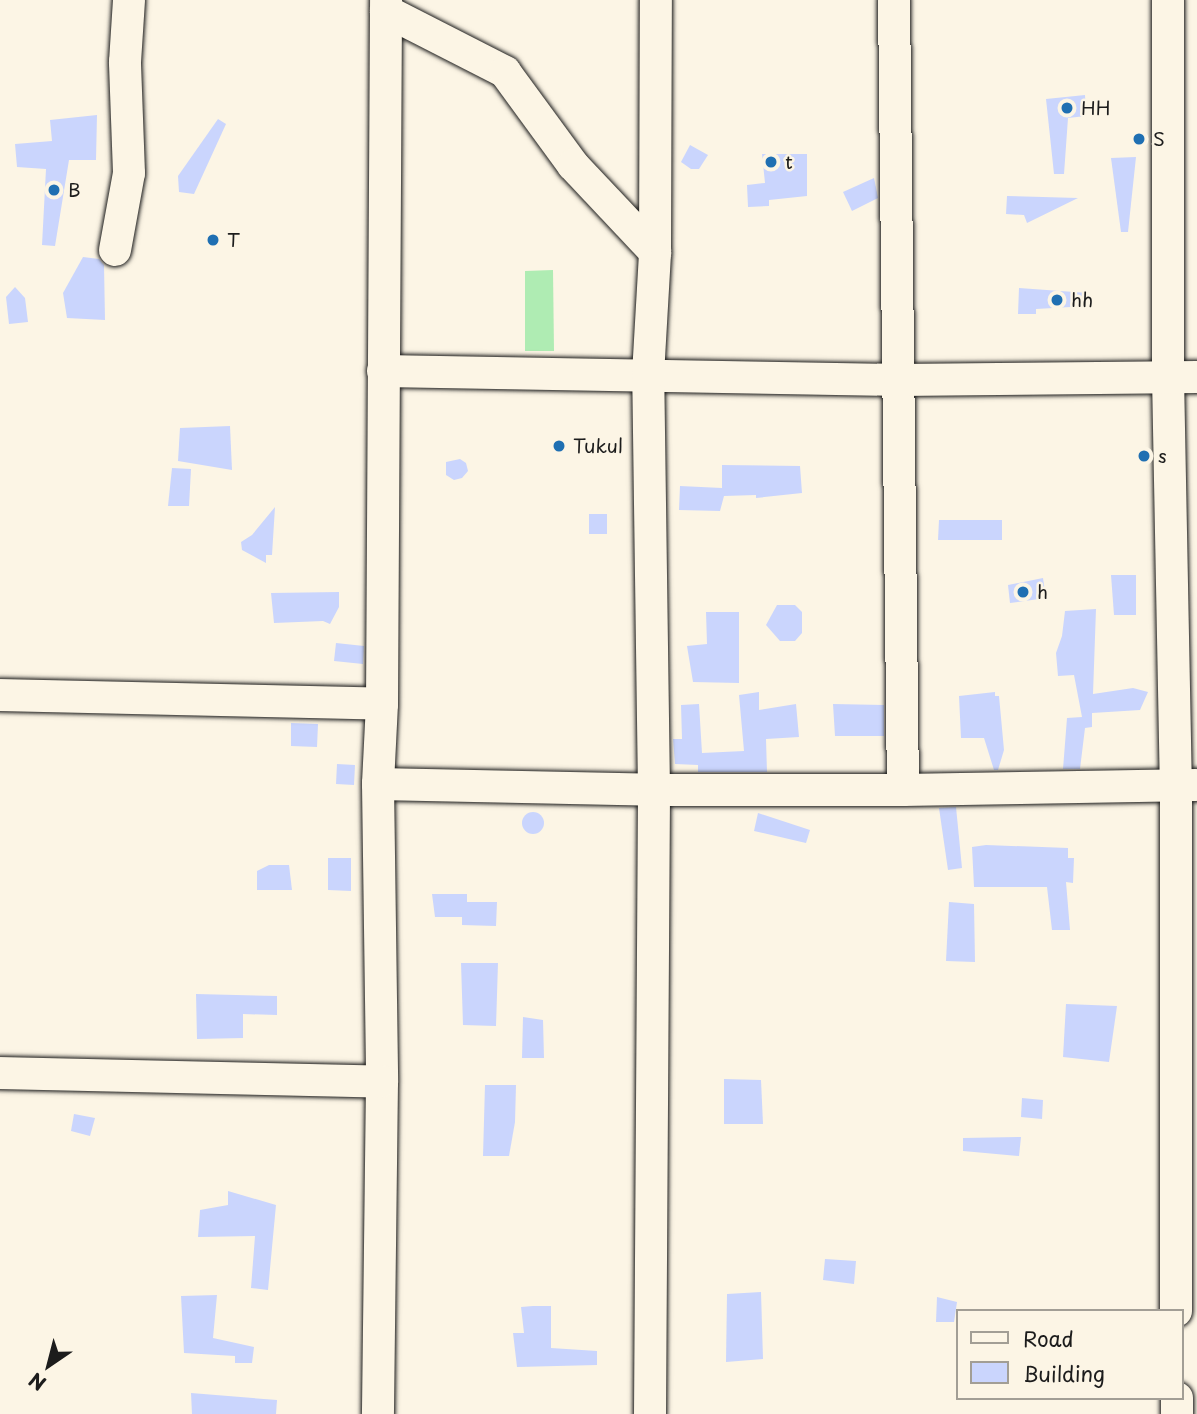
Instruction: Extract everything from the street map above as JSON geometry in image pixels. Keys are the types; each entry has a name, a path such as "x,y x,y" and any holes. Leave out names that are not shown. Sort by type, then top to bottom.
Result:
{"street":[{"path":"115,250 129,173 125,62 129,0"},
{"path":"650,1414 654,790 648,375 655,252 656,0"},
{"path":"894,0 903,790"},
{"path":"1168,0 1182,377 1186,785 1177,1309"},
{"path":"378,1414 382,1082 378,784 382,704 386,6 505,72 573,164 655,252"},
{"path":"383,371 900,380 1182,377"},
{"path":"0,695 382,704"},
{"path":"378,784 654,790 903,790 1186,785"},
{"path":"0,1073 382,1082"}],"green space":[{"path":"553,270 554,351 525,351 525,271"}],"building":[{"path":"1085,95 1086,116 1068,118 1064,174 1054,174 1046,99"},
{"path":"97,115 96,160 69,160 55,246 42,245 46,169 17,167 15,144 52,141 50,120"},
{"path":"218,119 226,124 194,194 179,192 178,176"},
{"path":"690,145 708,155 699,169 691,169 681,162"},
{"path":"762,154 807,154 807,196 769,200 769,206 748,207 747,185 765,183"},
{"path":"1136,157 1128,232 1121,232 1111,158"},
{"path":"874,178 878,198 852,211 843,192"},
{"path":"1007,196 1078,198 1027,223 1024,215 1006,214"},
{"path":"83,257 99,259 104,265 105,320 67,318 63,293"},
{"path":"15,287 25,298 28,322 9,324 6,297"},
{"path":"1019,288 1088,293 1088,306 1036,309 1036,314 1018,314"},
{"path":"230,426 232,470 178,461 180,428"},
{"path":"460,459 466,463 468,471 462,478 454,480 446,475 446,462"},
{"path":"722,465 800,466 802,493 756,498 756,495 724,496 720,511 679,510 680,486 722,488"},
{"path":"172,468 191,469 189,506 168,506"},
{"path":"275,507 272,555 266,555 266,563 242,550 241,542 252,535"},
{"path":"589,514 607,514 607,534 589,534"},
{"path":"939,520 1002,520 1002,540 938,540"},
{"path":"1111,575 1136,575 1136,615 1114,615"},
{"name":"h","path":"1043,578 1046,598 1010,603 1008,585"},
{"path":"339,592 339,607 330,624 323,621 274,623 271,593"},
{"path":"777,605 795,605 802,612 802,633 795,641 780,641 766,625"},
{"path":"1096,609 1093,694 1133,688 1148,692 1140,710 1092,713 1092,727 1085,728 1080,769 1063,769 1067,718 1082,717 1074,675 1058,676 1056,653 1062,636 1065,611"},
{"path":"706,612 739,612 739,683 693,682 687,646 707,644"},
{"path":"336,643 364,646 363,664 334,661"},
{"path":"759,692 759,710 796,704 799,737 766,739 767,772 698,772 698,765 675,764 673,739 682,739 681,705 699,704 702,753 744,751 739,695"},
{"path":"995,692 995,696 999,696 1004,750 998,770 994,770 984,738 961,738 959,696"},
{"path":"833,704 884,705 884,736 835,736"},
{"path":"291,723 318,724 317,747 291,746"},
{"path":"337,764 355,765 354,785 336,784"},
{"path":"956,807 962,868 948,870 939,808"},
{"path":"533,812 541,815 544,823 541,831 533,834 525,831 522,823 525,815"},
{"path":"758,813 810,830 806,843 754,831"},
{"path":"986,845 1068,848 1068,858 1074,858 1073,883 1066,882 1070,930 1052,930 1047,887 974,887 972,847"},
{"path":"328,858 351,858 351,891 328,890"},
{"path":"269,865 289,865 292,890 257,890 257,871"},
{"path":"432,894 467,894 467,902 497,902 496,926 462,925 462,917 435,917"},
{"path":"949,902 974,904 975,962 946,961"},
{"path":"461,963 498,963 496,1026 463,1025"},
{"path":"196,994 277,996 277,1015 243,1014 243,1038 197,1039"},
{"path":"1066,1004 1117,1006 1109,1062 1063,1057"},
{"path":"523,1017 543,1020 544,1058 522,1058"},
{"path":"724,1079 761,1080 763,1124 724,1124"},
{"path":"485,1085 516,1085 515,1122 509,1156 483,1156"},
{"path":"1022,1098 1043,1100 1042,1119 1021,1117"},
{"path":"74,1114 95,1118 90,1136 71,1131"},
{"path":"1021,1137 1019,1156 963,1151 963,1138"},
{"path":"228,1191 276,1205 268,1290 251,1288 255,1236 198,1237 200,1210 228,1205"},
{"path":"825,1259 856,1261 854,1284 823,1280"},
{"path":"761,1292 763,1359 726,1362 727,1294"},
{"path":"217,1295 213,1338 254,1347 252,1363 235,1363 235,1356 184,1353 181,1296"},
{"path":"937,1297 957,1302 954,1322 936,1322"},
{"path":"551,1306 551,1348 597,1351 597,1365 517,1367 513,1333 524,1333 521,1307"},
{"path":"191,1393 277,1400 276,1414 192,1414"}],"place":[{"name":"HH","path":"1067,108"},
{"name":"S","path":"1139,139"},
{"name":"t","path":"771,162"},
{"name":"B","path":"54,190"},
{"name":"T","path":"213,240"},
{"name":"hh","path":"1057,300"},
{"name":"Tukul","path":"559,446"},
{"name":"s","path":"1144,456"},
{"name":"h","path":"1023,592"}]}
